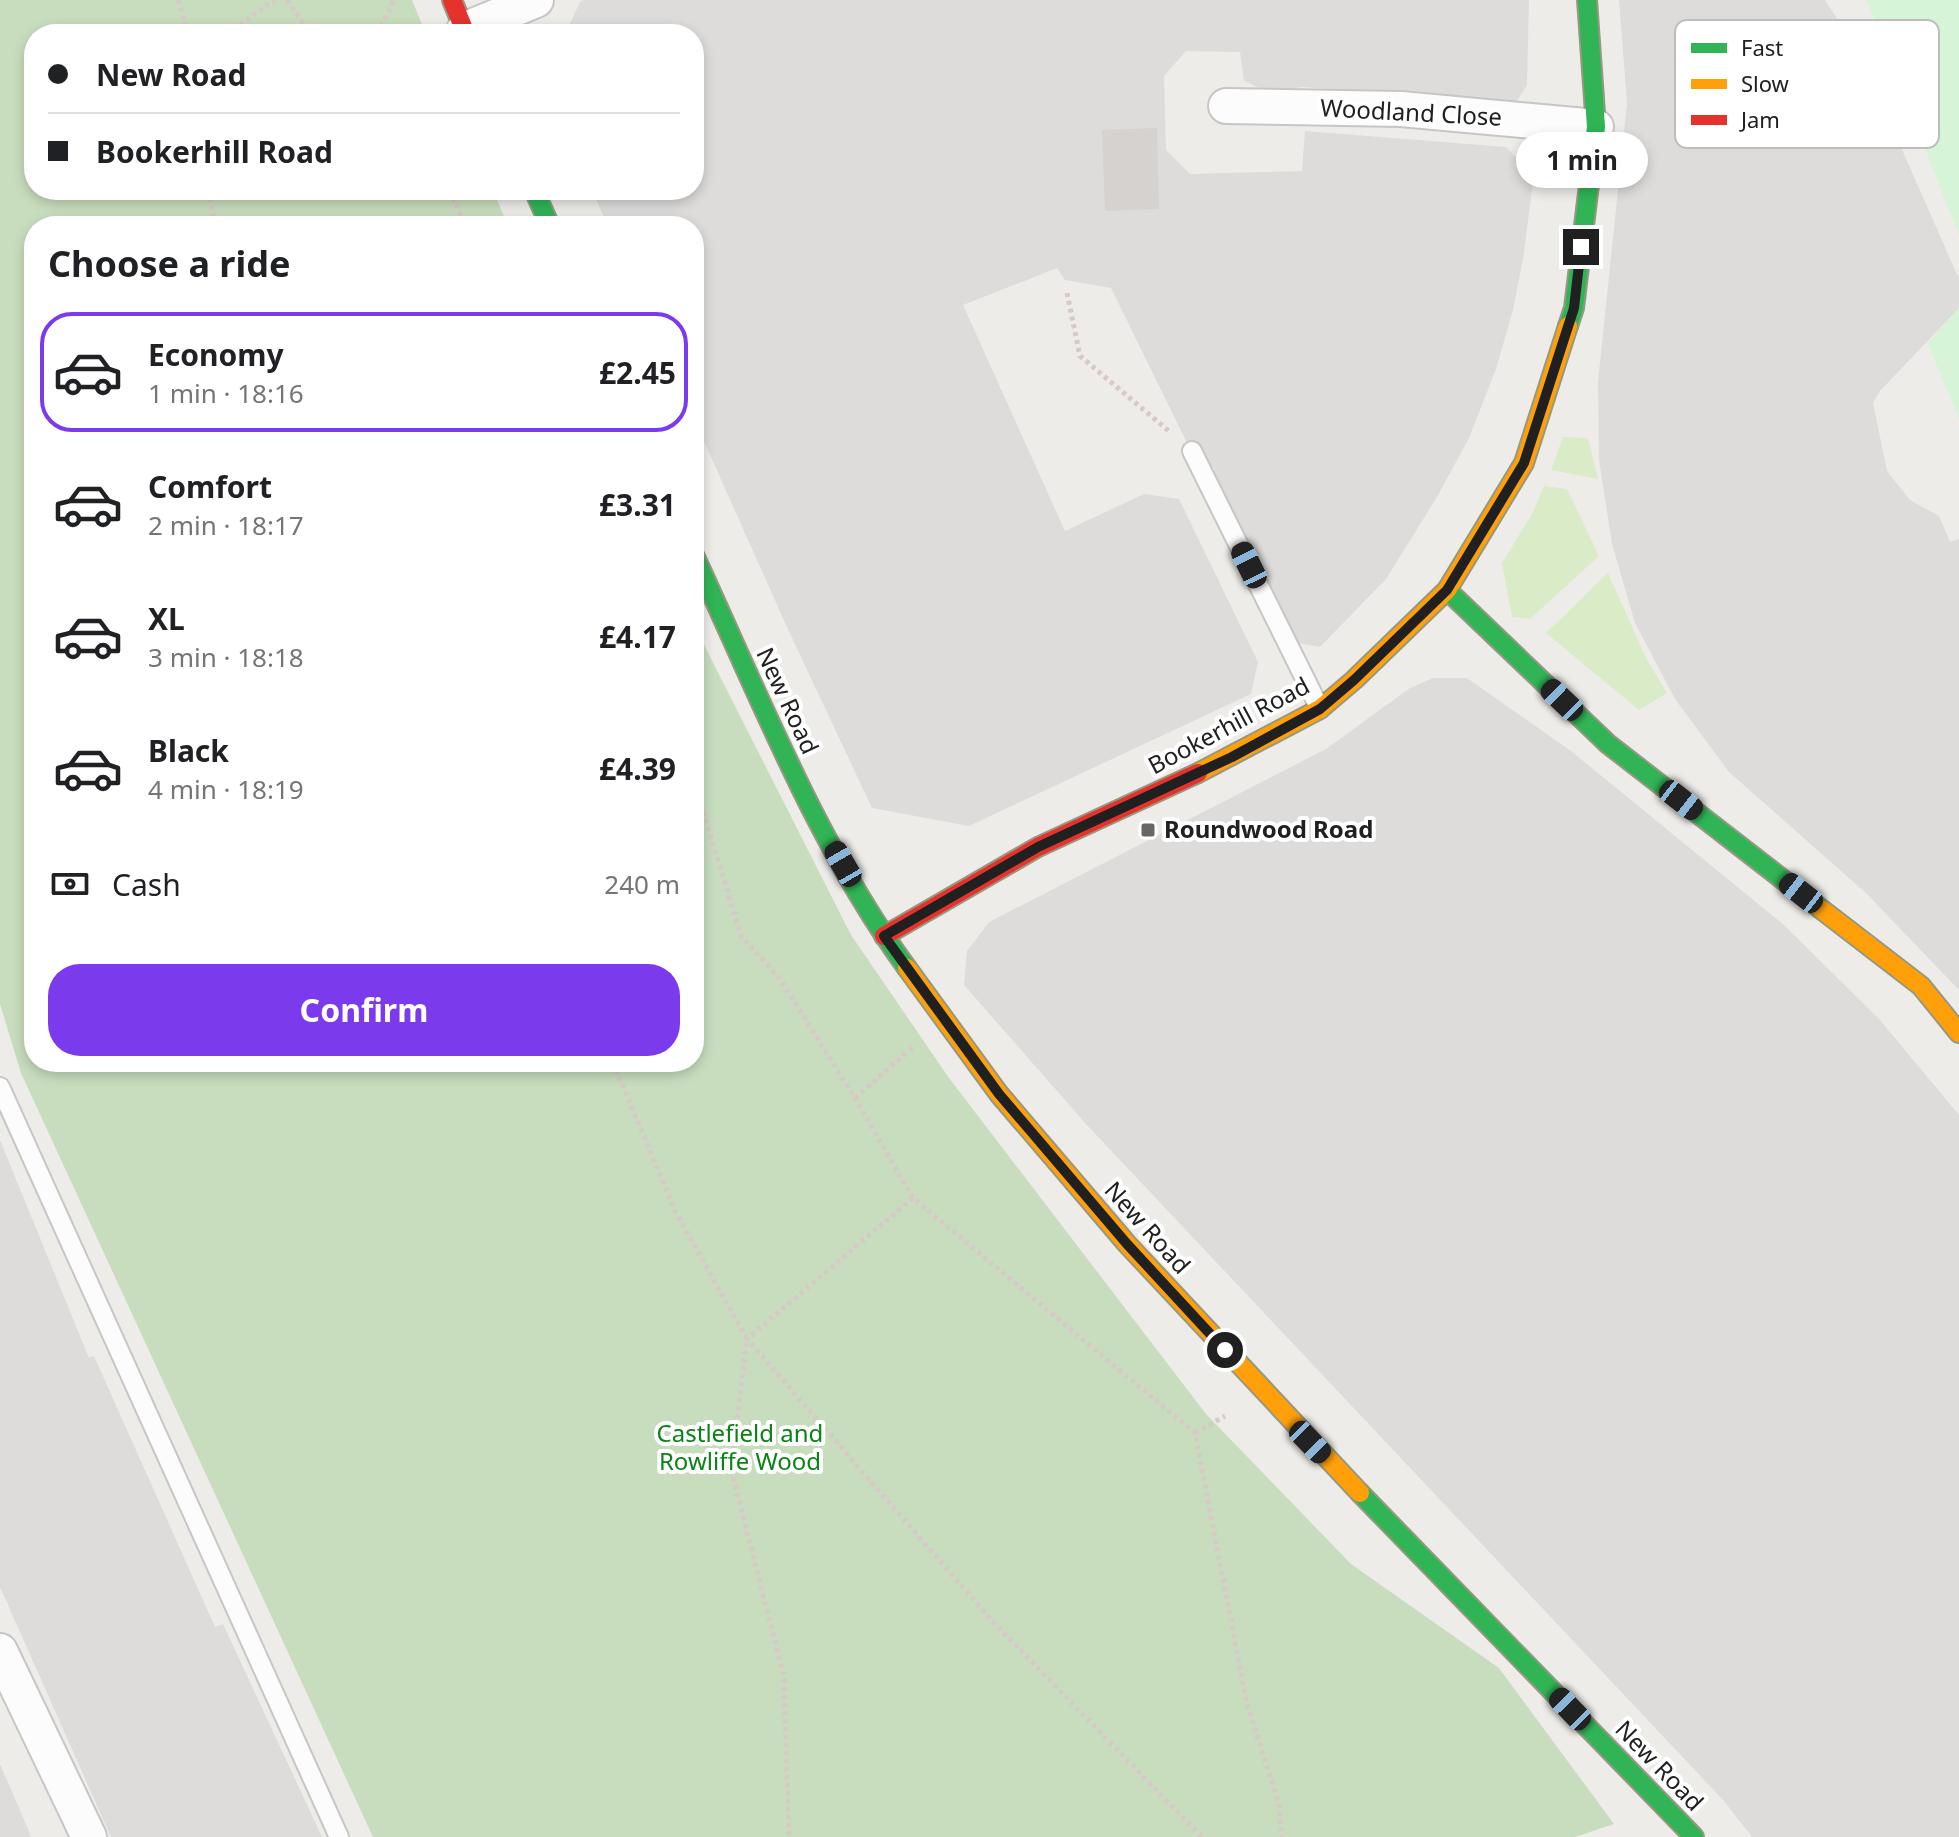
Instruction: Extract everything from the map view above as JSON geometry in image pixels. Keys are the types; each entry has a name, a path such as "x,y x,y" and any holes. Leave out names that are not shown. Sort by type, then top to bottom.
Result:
{"main road":[{"name":"Bookerhill Road","path":"884,936 1038,847 1232,757 1320,709 1447,590 1524,463 1574,308 1596,127 1587,0"},
{"name":"New Road","path":"704,577 815,816 884,936 999,1094 1127,1244 1310,1442 1694,1837"},
{"path":"1447,590 1608,744 1921,986 1959,1033"}],"street":[{"path":"460,21 536,0"},
{"name":"Woodland Close","path":"1226,106 1401,109 1596,127"},
{"path":"0,1651 89,1837"}],"lane":[{"path":"1192,451 1320,709"},
{"path":"0,1087 339,1837"}],"path":[{"path":"178,0 186,24"},
{"path":"241,24 274,0"},
{"path":"287,0 304,24"},
{"path":"383,24 394,0"},
{"path":"1067,293 1080,356 1192,451"},
{"path":"704,814 741,936 780,979 913,1198 1195,1433 1247,1704 1279,1804 1282,1837"},
{"path":"855,1098 945,1019"},
{"path":"617,1072 675,1211 747,1339 994,1623 1202,1837"},
{"path":"789,1837 784,1677 731,1468 747,1339 913,1198"}],"shaded area":[{"path":"1529,0 1527,85 1516,102 1302,87 1270,93 1244,81 1240,52 1186,51 1164,76 1166,150 1190,174 1302,171 1305,131 1506,147 1534,175 1523,259 1513,310 1496,369 1469,438 1386,579 1320,647 1282,640 1205,482 1215,469 1190,449 1111,288 1065,280 1057,268 963,305 1065,531 1144,494 1179,499 1258,662 1251,694 969,826 872,808 704,441 704,216 604,216 596,200 704,200 704,24 570,24 580,2"},
{"path":"1619,0 1825,0 1838,20 1675,20 1675,148 1901,148 1959,279 1959,308 1880,391 1873,403 1887,471 1910,500 1939,516 1950,542 1959,539 1959,990 1866,893 1729,772 1675,699 1635,623 1612,544 1599,460 1598,382 1627,103"},
{"path":"1433,678 1467,678 1571,751 1784,925 1879,1019 1959,1115 1959,1837 1752,1837 1724,1801 1086,1124 964,985 967,951 989,922 1326,749 1410,688"},
{"path":"0,1140 89,1358 94,1356 215,1627 223,1624 322,1837 111,1837 0,1587"},
{"path":"0,1764 28,1829 31,1837 0,1837"}],"green space":[{"name":"Castlefield and Rowliffe Wood","path":"0,0 412,0 422,24 24,24 24,200 497,200 504,216 24,216 24,1072 704,1072 704,645 851,935 949,1078 1206,1414 1351,1564 1499,1668 1614,1824 1575,1837 373,1837 21,1073 0,1004"},
{"path":"1867,0 1959,0 1959,235 1925,148 1939,148 1939,20 1875,20"},
{"path":"1959,307 1959,419 1928,344"},
{"path":"1563,437 1588,438 1598,479 1551,470"},
{"path":"1544,486 1567,489 1599,556 1530,619 1512,617 1502,563 1532,514"},
{"path":"1608,573 1647,660 1667,693 1639,710 1546,633"}],"building":[{"path":"1157,128 1159,209 1105,211 1102,130"}],"traffic: fast":[{"path":"1568,326 1574,308 1596,127 1587,0"},
{"path":"538,200 546,216"},
{"path":"704,577 817,819 874,920 907,968"},
{"path":"1447,590 1608,744 1821,909"},
{"path":"1360,1493 1694,1837"}],"traffic: slow":[{"path":"1198,773 1320,709 1447,590 1524,463 1568,326"},
{"path":"1821,909 1921,986 1959,1033"},
{"path":"907,968 999,1094 1127,1244 1360,1493"}],"traffic: jam":[{"path":"452,0 462,24"},
{"path":"884,936 1038,847 1198,773"}],"place":[{"name":"Roundwood Road","path":"1148,830"}],"route":[{"path":"1225,1350 1127,1244 999,1094 884,936 1038,847 1232,757 1320,709 1447,590 1524,463 1574,308 1581,247"}]}
